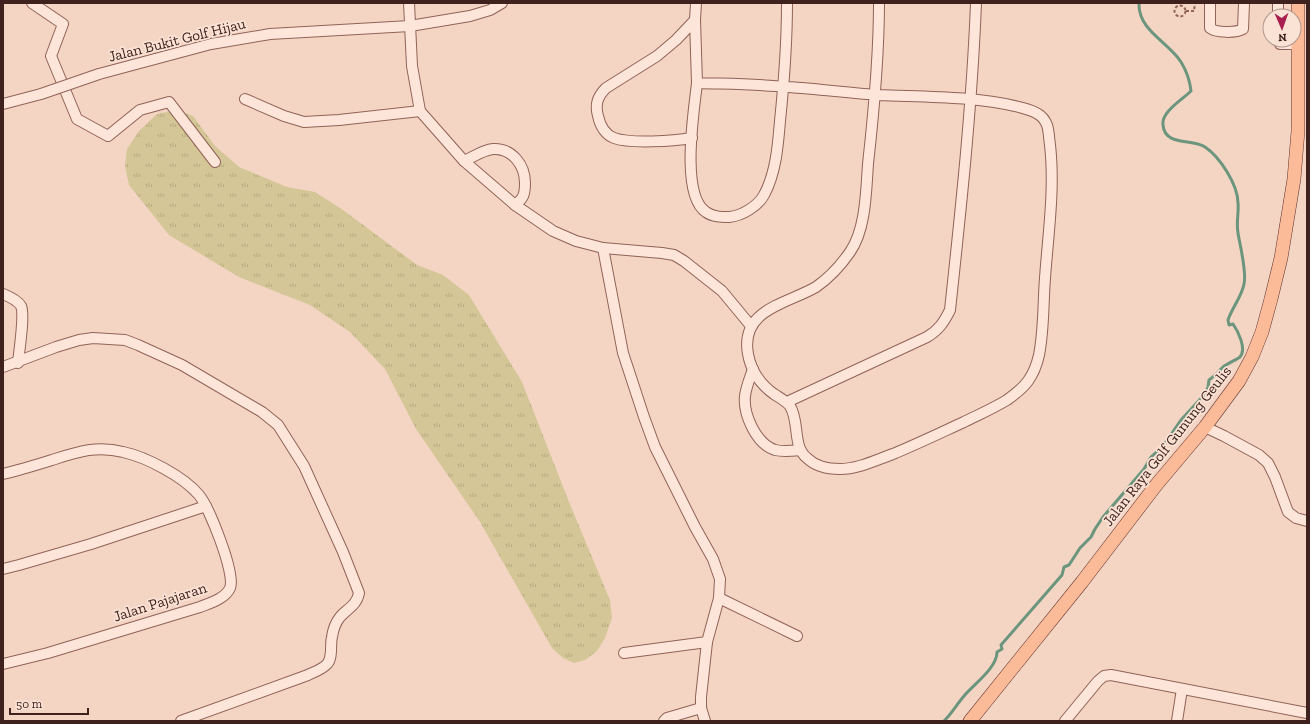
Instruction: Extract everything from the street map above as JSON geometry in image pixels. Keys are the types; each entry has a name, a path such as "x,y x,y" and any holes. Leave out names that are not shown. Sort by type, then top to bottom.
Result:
{"main road":[{"name":"Jalan Raya Golf Gunung Geulis","path":"970,721 1082,582 1157,484 1205,427 1242,375 1262,332 1271,299 1294,179 1298,131 1299,48"}],"street":[{"path":"32,3 63,24 51,56 77,119 108,136 140,110 169,102 215,162"},
{"path":"409,3 412,66 420,111 464,161 515,205 553,231 603,248 662,253 674,255 684,260 722,292 751,326"},
{"name":"Jalan Bukit Golf Hijau","path":"3,104 41,94 99,74 211,44 270,34 410,26 470,16 490,10 502,3"},
{"path":"696,3 695,20 697,83 692,138 691,171 693,190 699,205 706,212 718,217 734,216 752,209 764,196 771,177 777,149 784,86 787,3"},
{"path":"697,83 784,86 876,94 970,99 1008,104 1033,111 1042,116 1046,122 1051,157 1052,186 1041,339 1039,355 1033,372 1029,380 1009,398 992,408 910,447 866,464 851,468 824,468 805,457 800,450 795,418 792,409 787,402 766,388 757,379 748,352 748,336 751,326 758,316 817,286 838,268 858,239 864,203 876,94 880,3"},
{"path":"787,402 927,337 944,324 950,310 970,99 976,3"},
{"path":"1210,3 1210,28 1214,31 1240,31 1243,29 1244,3"},
{"path":"692,138 648,141 613,138 600,125 596,110 598,98 606,88 657,56 676,40 695,20"},
{"path":"245,99 284,116 304,122 339,120 420,111"},
{"path":"464,161 492,149 511,153 521,164 525,177 525,190 522,198 515,205"},
{"path":"603,248 623,353 634,388 655,447 695,527 713,559 720,579 719,598 708,642 701,708 705,721"},
{"path":"3,294 19,304 22,310 18,362"},
{"path":"3,367 79,340 93,338 125,340 182,365 262,412 278,425 304,466 343,552 359,593 358,599 341,616 336,624 332,635 330,660 327,664 308,675 181,721"},
{"path":"753,369 745,396 748,419 755,433 764,443 773,449 784,452 800,450"},
{"path":"1205,427 1259,454 1268,463 1288,512 1296,518 1307,521"},
{"name":"Jalan Pajajaran","path":"3,474 75,452 93,449 123,452 144,458 177,476 199,495 206,506 228,563 231,582 229,589 224,595 215,601 48,653 3,664"},
{"path":"3,569 91,544 206,506"},
{"path":"719,598 797,636"},
{"path":"624,653 708,642"},
{"path":"1065,721 1098,681 1104,676 1118,676 1307,713"},
{"path":"1177,721 1182,689"},
{"path":"664,721 667,718 701,708"}],"path":[{"path":"1176,3 1177,6 1174,10 1177,16 1182,16 1186,11"},
{"path":"1186,11 1194,11 1195,3"},
{"path":"1177,6 1184,7 1186,11"}],"green space":[{"path":"176,110 193,116 215,146 239,167 287,187 315,192 343,210 417,265 443,275 469,295 522,382 569,502 610,600 612,618 605,638 597,651 585,660 574,663 563,658 552,648 480,522 416,429 385,369 350,332 310,305 239,277 169,235 129,185 125,166 127,149 139,131 157,114"}],"waterway":[{"path":"944,721 964,696 989,670 996,658 997,652 1002,649 1001,645 1062,575 1064,567 1069,565 1080,548 1091,537 1103,517 1144,469 1151,457 1163,446 1181,420 1205,394 1209,380 1223,367 1240,357 1242,354 1243,349 1239,335 1233,324 1229,325 1228,320 1241,293 1245,279 1237,229 1238,203 1235,188 1222,164 1205,147 1200,144 1174,139 1165,132 1163,125 1165,115 1191,91 1189,80 1181,62 1176,55 1155,36 1143,21 1139,3"}]}
